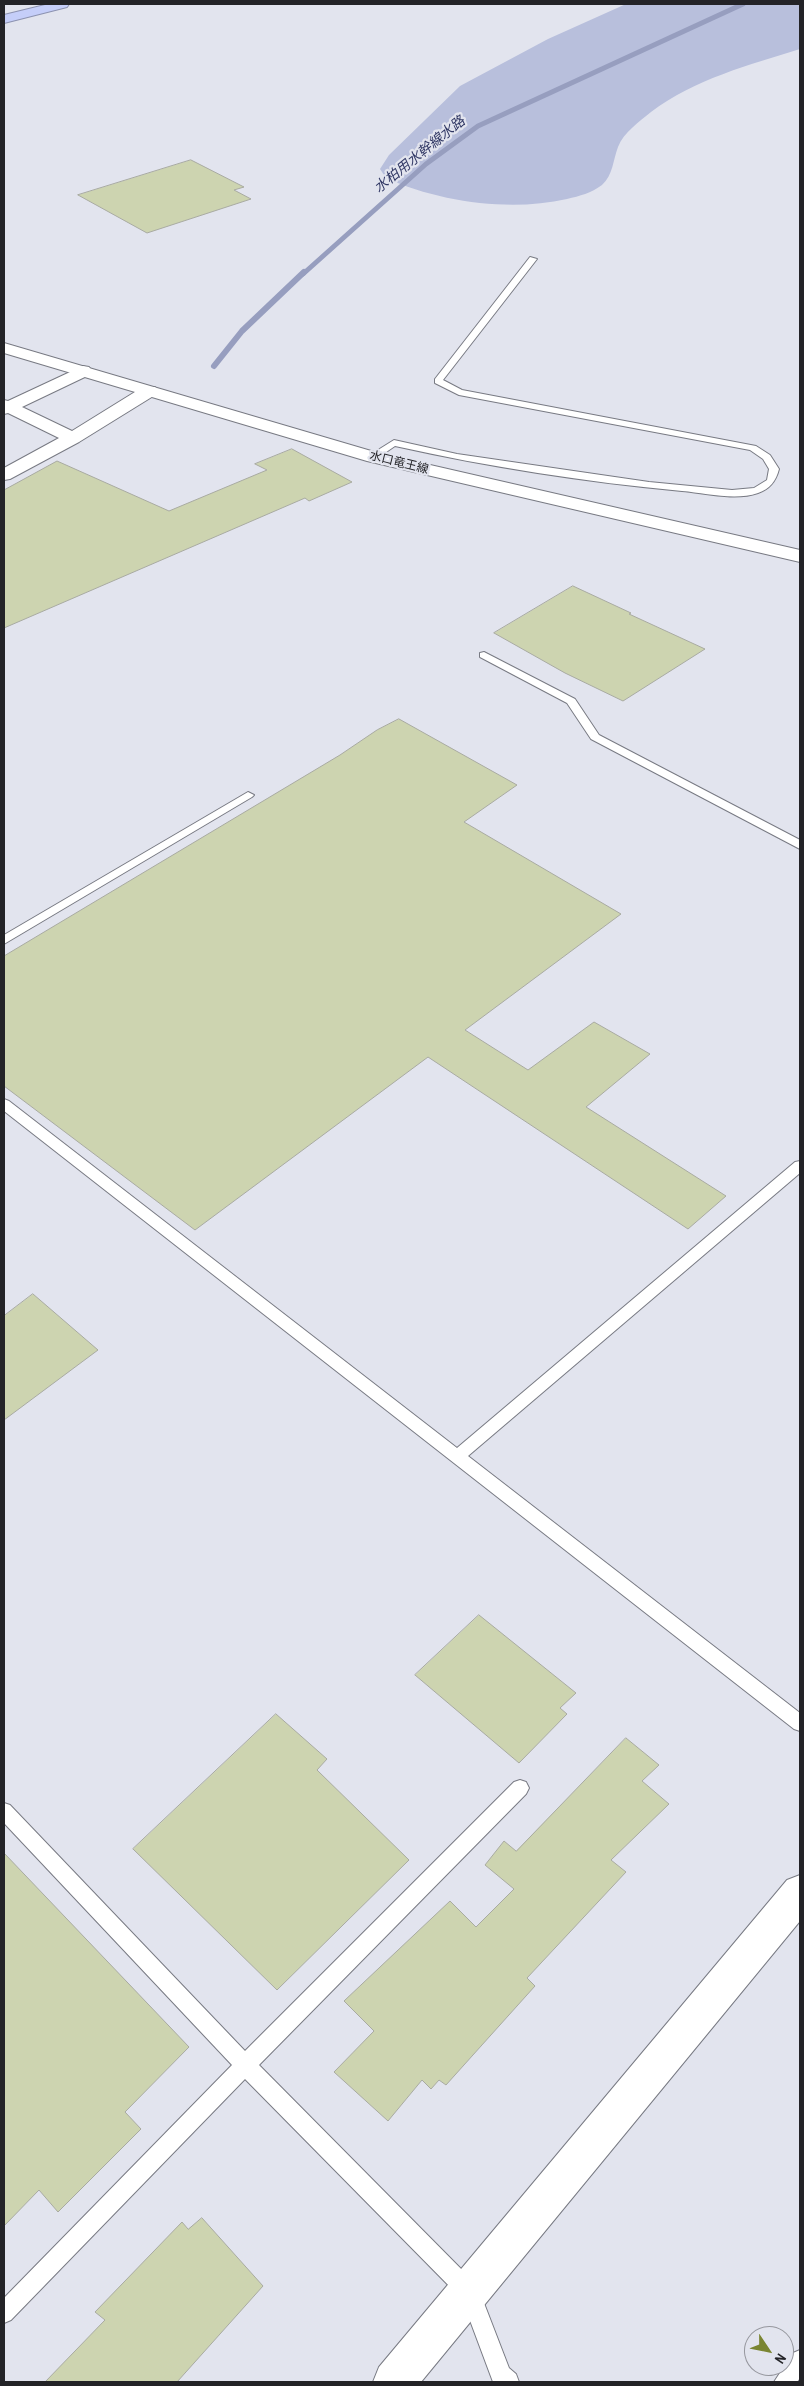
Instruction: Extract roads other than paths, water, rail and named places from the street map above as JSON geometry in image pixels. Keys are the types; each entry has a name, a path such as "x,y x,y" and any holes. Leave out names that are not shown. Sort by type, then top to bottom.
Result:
{"highway":[{"path":"4,9 24,4"},
{"path":"4,19 62,4"}],"main road":[{"name":"水口竜王線","path":"4,348 373,457 800,556"},
{"path":"5,407 83,372"},
{"path":"6,472 73,438 149,391"},
{"path":"5,407 73,438"},
{"path":"394,2382 800,1893"}],"lane":[{"path":"373,457 394,443 457,457 649,485 732,493 756,491 771,481 774,469 767,457 753,448 458,392 438,381 533,259"},
{"path":"484,655 571,701 595,737 800,845"},
{"path":"4,940 248,795"},
{"path":"4,1104 800,1723"},
{"path":"458,1456 800,1166"},
{"path":"4,2313 245,2065 520,1788"},
{"path":"4,1810 245,2065 470,2292 501,2375 508,2382"},
{"path":"785,2382 800,2360"}],"waterway":[{"name":"水柏用水幹線水路","path":"303,274 426,164 478,126 743,4"},
{"name":"水柏用水幹線水路","path":"214,366 242,331 304,272"}]}
